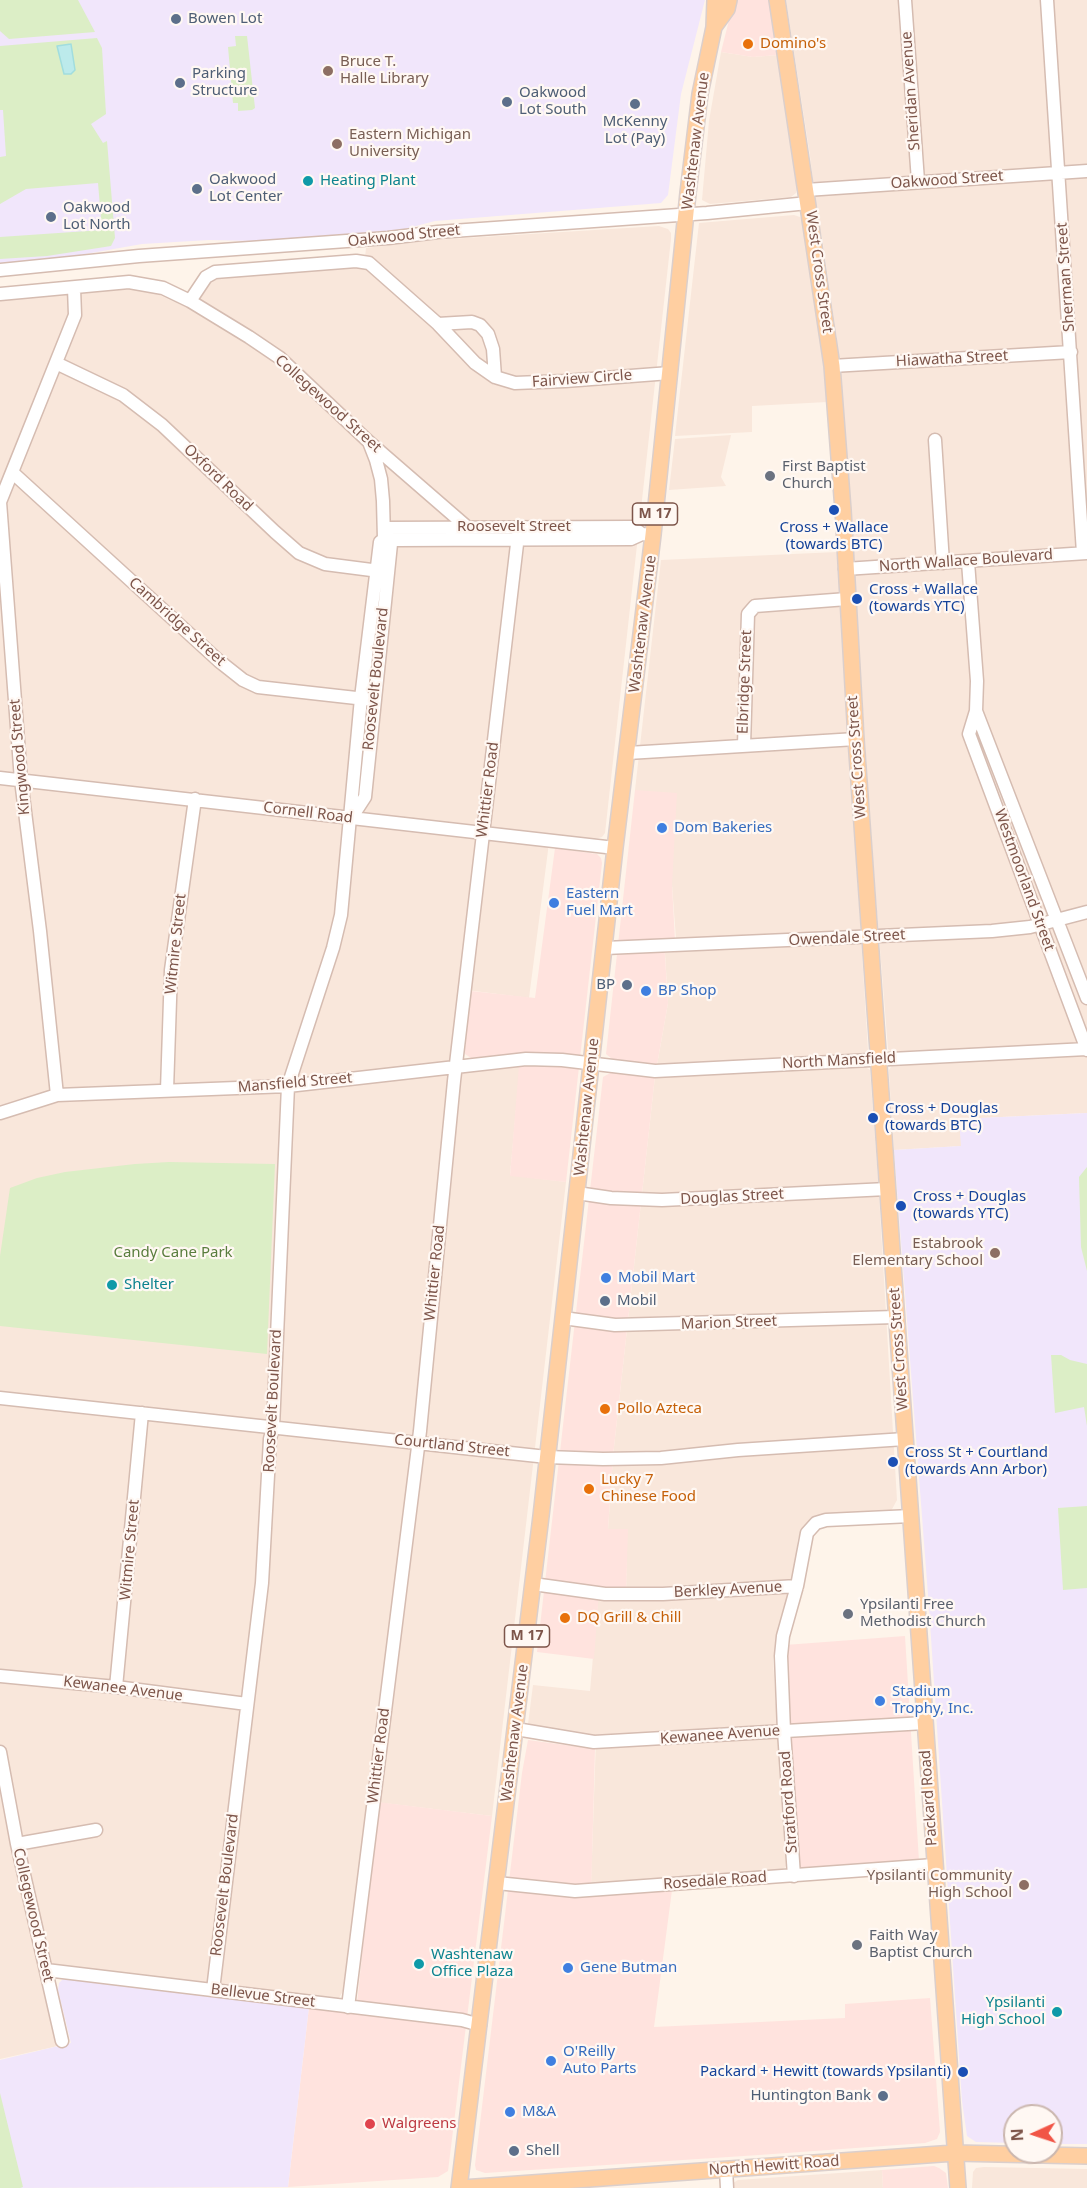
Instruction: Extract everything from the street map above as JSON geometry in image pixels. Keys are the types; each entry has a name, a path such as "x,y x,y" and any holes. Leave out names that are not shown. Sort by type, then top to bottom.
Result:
{"main road":[{"name":"Washtenaw Avenue","path":"460,2188 533,1584 615,848 628,753 648,534 670,373 700,94 714,27 715,0"},
{"name":"Washtenaw Avenue","path":"714,27 727,9 729,0"},
{"name":"West Cross Street","path":"777,0 832,366 911,1516"},
{"name":"Packard Road","path":"911,1516 958,2188"},
{"name":"North Hewitt Road","path":"460,2188 955,2153 1087,2156"}],"street":[{"name":"Sheridan Avenue","path":"904,0 918,182"},
{"name":"Sherman Street","path":"1047,0 1085,553"},
{"name":"Oakwood Street","path":"0,270 139,256 687,213 918,182 1087,171"},
{"name":"Oakwood Street","path":"190,301 206,277 215,272 356,261 369,263"},
{"name":"Fairview Circle","path":"369,263 438,324 476,363 495,377 515,383 670,373"},
{"name":"Collegewood Street","path":"0,294 129,282 163,288 190,301 280,358 468,533"},
{"name":"Kingwood Street","path":"57,1095 21,780 2,561 0,502 75,315 74,288"},
{"path":"438,324 472,321 480,325 488,334 495,377"},
{"name":"Hiawatha Street","path":"832,366 1071,352"},
{"name":"Oxford Road","path":"56,363 123,395 162,425 299,553 325,564 381,571"},
{"path":"935,440 943,563"},
{"name":"Roosevelt Boulevard","path":"351,819 364,797 374,700 381,571 380,542 384,533 381,479 369,442"},
{"name":"Cambridge Street","path":"13,473 219,661 243,680 258,687 374,700"},
{"name":"Roosevelt Street","path":"384,533 519,533 632,527 648,534"},
{"name":"Whittier Road","path":"348,2007 418,1443 456,1067 519,533"},
{"name":"North Wallace Boulevard","path":"845,569 1085,553"},
{"name":"Westmoorland Street","path":"968,562 976,681 976,711 969,734 1087,1049"},
{"name":"Roosevelt Boulevard","path":"213,1990 262,1583 270,1439 273,1427 288,1086 333,948 341,915 361,698 381,571"},
{"name":"Elbridge Street","path":"744,745 748,614 755,606 847,599"},
{"name":"Westmoorland Street","path":"976,711 1087,998"},
{"path":"628,753 856,739"},
{"name":"Cornell Road","path":"0,778 615,848"},
{"name":"Witmire Street","path":"167,1090 171,970 195,799"},
{"name":"Owendale Street","path":"604,948 992,931 1041,925 1087,912"},
{"name":"North Mansfield","path":"591,1064 655,1071 1087,1049"},
{"name":"Mansfield Street","path":"0,1113 57,1095 288,1086 533,1059 591,1064"},
{"name":"Douglas Street","path":"577,1193 611,1198 662,1200 887,1189"},
{"name":"Marion Street","path":"563,1318 622,1325 896,1317"},
{"name":"Courtland Street","path":"0,1398 418,1443 547,1456 603,1459 661,1458 738,1450 905,1439"},
{"name":"Witmire Street","path":"116,1687 142,1413"},
{"name":"Berkley Avenue","path":"533,1584 605,1594 663,1594 797,1586 807,1533 816,1523 826,1520 911,1516"},
{"name":"Stratford Road","path":"794,1876 781,1656 783,1636 797,1586"},
{"name":"Kewanee Avenue","path":"0,1676 116,1687 247,1704"},
{"name":"Kewanee Avenue","path":"516,1729 594,1742 925,1723"},
{"name":"Collegewood Street","path":"0,1752 17,1844 62,2042"},
{"path":"17,1844 96,1830"},
{"name":"Rosedale Road","path":"497,1883 575,1891 934,1865"},
{"name":"Bellevue Street","path":"46,1970 462,2020 480,2025"},
{"path":"726,2169 727,2188"}],"shaded area":[{"name":"Eastern Michigan University","path":"0,0 705,0 681,94 668,195 661,203 435,221 401,230 255,241 209,240 142,244 46,261 0,264"},
{"path":"734,0 769,0 778,55 753,57 721,52"},
{"path":"786,0 1087,0 1087,1044 893,1053 888,1049 873,861 842,390 836,349 837,339"},
{"path":"721,52 753,57 778,55 798,186 796,193 791,197 710,204 702,200 709,121"},
{"path":"794,215 803,221 822,348 827,402 752,406 752,432 675,436 699,223"},
{"path":"659,226 668,229 671,239 605,833 602,837 595,839 550,835 529,998 459,989 452,1048 450,1073 520,1066 510,1175 566,1182 492,1816 367,1801 343,1991 339,1998 41,1964 58,2046 0,2059 0,298 132,289 155,293 188,308 211,278 355,265 364,267 366,248 434,240"},
{"path":"731,435 721,477 726,486 669,490 675,439"},
{"path":"837,552 868,1050 865,1054 657,1065 668,1003 665,953 677,952 672,885 635,790 661,560"},
{"path":"635,790 677,793 672,885 675,940 664,941 668,1003 657,1065 612,1059 606,1054"},
{"path":"555,848 597,854 602,863 566,1182 510,1176 520,1053 471,1058 465,1054 471,991 535,998"},
{"path":"1087,1054 1087,1113 959,1119 962,1146 894,1150 889,1074 893,1064"},
{"path":"864,1066 870,1070 897,1500 891,1511 803,1530 798,1538 793,1578 777,1635 773,1660 786,1866 781,1872 591,1886 596,1739 528,1726 528,1724 533,1685 590,1691 598,1600 626,1601 627,1529 608,1530 613,1456 655,1076"},
{"path":"612,1072 655,1076 613,1456 608,1529 628,1529 626,1593 599,1592 594,1659 537,1652 603,1077"},
{"name":"Ypsilanti Community High School","path":"1087,1113 1087,2144 1063,2144 1063,2104 1003,2104 1003,2143 976,2142 967,2136 962,2101 929,1608 894,1150 961,1146 959,1119"},
{"path":"905,1636 919,1861 800,1870 785,1645"},
{"path":"528,1740 595,1749 591,1896 672,1890 654,2027 845,2018 845,2004 930,1998 940,2132 937,2139 925,2143 759,2155 485,2173 476,2170 522,1773"},
{"path":"378,1802 492,1816 448,2171 438,2177 288,2187 309,2007 356,2013"},
{"path":"63,1979 309,2007 288,2187 0,2188 0,2060 71,2043 58,1990 59,1983"},
{"path":"934,2166 946,2173 948,2188 883,2188 882,2170"},
{"path":"976,2168 1087,2169 1087,2188 972,2188 973,2172"},
{"path":"882,2170 883,2188 731,2188 738,2180"}],"green space":[{"path":"0,0 78,0 95,32 9,39 0,31"},
{"path":"235,36 247,36 255,108 252,110 238,111 238,103 233,103 228,47 236,46"},
{"path":"97,38 102,48 106,114 91,124 103,143 107,141 115,238 111,246 47,256 0,259 0,237 102,230 98,183 26,189 0,204 0,157 6,156 3,110 0,110 0,46"},
{"name":"Candy Cane Park","path":"169,1162 275,1164 267,1354 0,1326 0,1256 10,1188 37,1178 65,1172"},
{"path":"1087,1167 1087,1271 1081,1247 1079,1177"},
{"path":"1051,1355 1061,1355 1087,1364 1087,1426 1084,1407 1055,1413"},
{"path":"1087,1506 1087,1588 1063,1590 1058,1508"},
{"path":"0,2093 23,2187 20,2188 0,2188"}],"water":[{"path":"71,44 75,70 71,74 64,74 57,46"}],"place":[{"name":"Bowen Lot","path":"176,19"},
{"name":"Domino's","path":"748,44"},
{"name":"Bruce T. Halle Library","path":"328,71"},
{"name":"Parking Structure","path":"180,83"},
{"name":"Oakwood Lot South","path":"507,102"},
{"name":"McKenny Lot (Pay)","path":"635,104"},
{"name":"Eastern Michigan University","path":"337,144"},
{"name":"Heating Plant","path":"308,181"},
{"name":"Oakwood Lot Center","path":"197,189"},
{"name":"Oakwood Lot North","path":"51,217"},
{"name":"First Baptist Church","path":"770,476"},
{"name":"Cross + Wallace (towards BTC)","path":"834,510"},
{"name":"Cross + Wallace (towards YTC)","path":"857,599"},
{"name":"Dom Bakeries","path":"662,828"},
{"name":"Eastern Fuel Mart","path":"554,903"},
{"name":"BP","path":"627,985"},
{"name":"BP Shop","path":"646,991"},
{"name":"Cross + Douglas (towards BTC)","path":"873,1118"},
{"name":"Cross + Douglas (towards YTC)","path":"901,1206"},
{"name":"Estabrook Elementary School","path":"995,1253"},
{"name":"Mobil Mart","path":"606,1278"},
{"name":"Shelter","path":"112,1285"},
{"name":"Mobil","path":"605,1301"},
{"name":"Pollo Azteca","path":"605,1409"},
{"name":"Cross St + Courtland (towards Ann Arbor)","path":"893,1462"},
{"name":"Lucky 7 Chinese Food","path":"589,1489"},
{"name":"Ypsilanti Free Methodist Church","path":"848,1614"},
{"name":"DQ Grill & Chill","path":"565,1618"},
{"name":"Stadium Trophy, Inc.","path":"880,1701"},
{"name":"Ypsilanti Community High School","path":"1024,1885"},
{"name":"Faith Way Baptist Church","path":"857,1945"},
{"name":"Washtenaw Office Plaza","path":"419,1964"},
{"name":"Gene Butman","path":"568,1968"},
{"name":"Ypsilanti High School","path":"1057,2012"},
{"name":"O'Reilly Auto Parts","path":"551,2061"},
{"name":"Packard + Hewitt (towards Ypsilanti)","path":"963,2072"},
{"name":"Huntington Bank","path":"883,2096"},
{"name":"M&A","path":"510,2112"},
{"name":"Walgreens","path":"370,2124"},
{"name":"Shell","path":"514,2151"}]}
